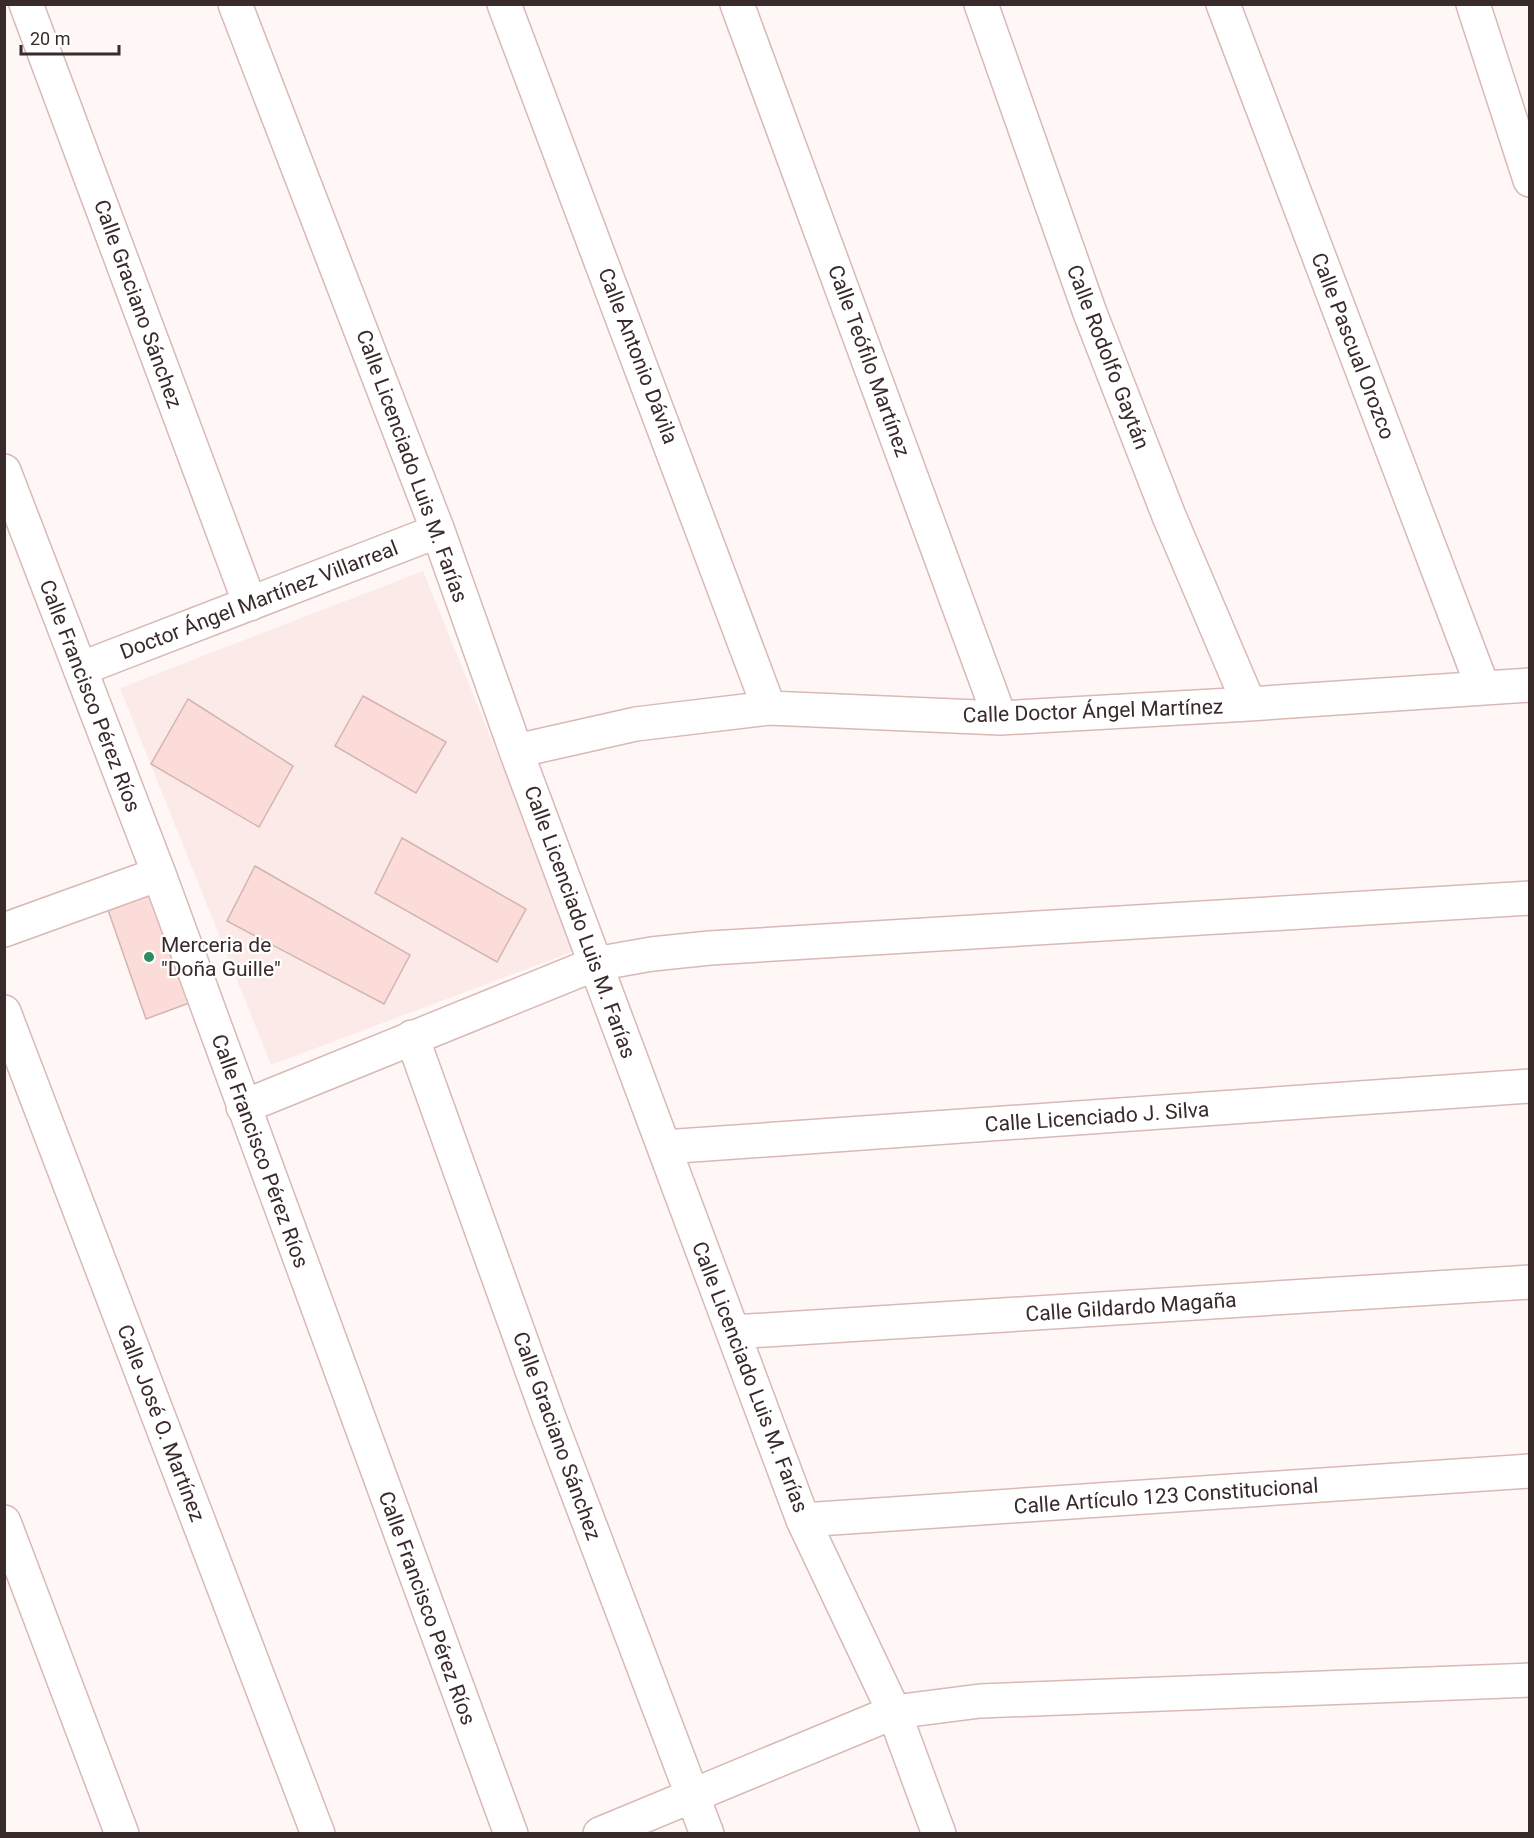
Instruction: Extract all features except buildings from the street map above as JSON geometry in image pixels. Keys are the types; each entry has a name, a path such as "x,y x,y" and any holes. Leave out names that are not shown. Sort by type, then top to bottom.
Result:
{"street":[{"name":"Calle Graciano Sánchez","path":"26,4 250,604"},
{"name":"Calle Licenciado Luis M. Farías","path":"236,4 438,531 516,751 803,1520 894,1712 939,1833"},
{"name":"Calle Antonio Dávila","path":"504,4 769,708"},
{"name":"Calle Teófilo Martínez","path":"737,4 1000,718"},
{"name":"Calle Rodolfo Gaytán","path":"981,4 1090,313 1169,516 1249,704"},
{"name":"Calle Pascual Orozco","path":"1223,4 1482,688"},
{"path":"1473,4 1530,180"},
{"name":"Calle Francisco Pérez Ríos","path":"4,471 159,874 511,1833"},
{"name":"Doctor Ángel Martínez Villarreal","path":"80,669 438,531"},
{"name":"Calle Doctor Ángel Martínez","path":"516,751 636,724 769,708 1000,718 1530,685"},
{"path":"4,930 159,874"},
{"path":"243,1107 595,964 652,954 710,948 1530,898"},
{"name":"Calle José O. Martínez","path":"4,1012 318,1833"},
{"name":"Calle Graciano Sánchez","path":"412,1037 548,1415 707,1833"},
{"name":"Calle Licenciado J. Silva","path":"664,1147 1530,1086"},
{"name":"Calle Gildardo Magaña","path":"733,1332 1530,1282"},
{"name":"Calle Artículo 123 Constitucional","path":"803,1520 1530,1471"},
{"path":"4,1522 122,1833"},
{"path":"600,1833 894,1712 980,1701 1530,1680"}],"shaded area":[{"path":"423,571 577,950 271,1065 120,688"}],"place":[{"name":"Merceria de \"Doña Guille\"","path":"149,957"}]}
